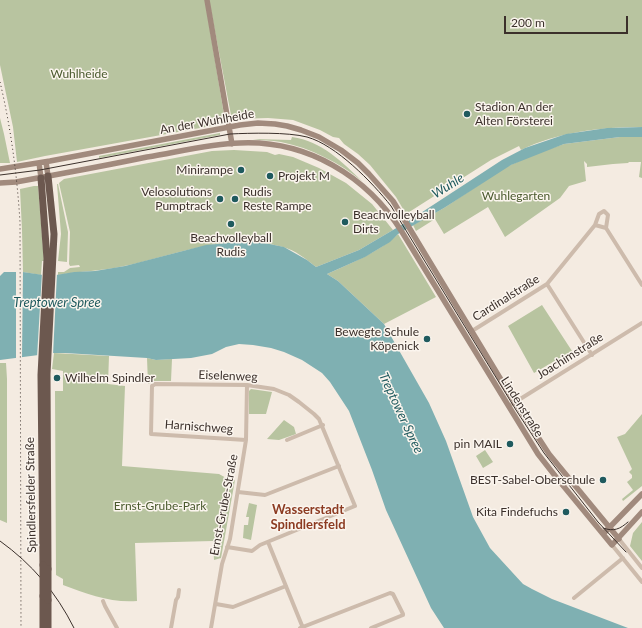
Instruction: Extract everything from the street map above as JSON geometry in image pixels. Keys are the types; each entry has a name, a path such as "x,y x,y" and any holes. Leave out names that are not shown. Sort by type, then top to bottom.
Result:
{"highway":[{"path":"48,176 54,234 50,267"},
{"path":"41,178 50,267"},
{"name":"Spindlersfelder Straße","path":"43,628 46,567 45,362 50,267"},
{"name":"Spindlersfelder Straße","path":"45,598 48,628"}],"main road":[{"path":"207,0 232,144"},
{"name":"An der Wuhlheide","path":"0,169 46,162 240,125 258,123 275,124 296,128 319,137 341,150 358,163 393,201 407,225"},
{"name":"An der Wuhlheide","path":"0,183 41,178 166,154 232,144 256,143 282,145 301,150 321,158 346,173 382,203 401,229"},
{"path":"46,162 48,176"},
{"path":"39,163 41,178"},
{"name":"Lindenstraße","path":"407,225 549,454 619,539"},
{"name":"Lindenstraße","path":"401,229 548,468 612,545"},
{"path":"603,534 642,494"},
{"path":"612,545 642,512"}],"street":[{"name":"Cardinalstraße","path":"472,332 547,284 595,225 599,214 604,211 608,215 606,228"},
{"path":"595,225 606,228 642,285"},
{"path":"547,284 592,355"},
{"name":"Joachimstraße","path":"509,406 642,323"},
{"name":"Eiselenweg","path":"151,434 152,386 155,384 247,385 274,389 288,395 301,404 314,414 323,425"},
{"name":"Ernst-Grube-Straße","path":"211,628 222,564 238,492 246,440 247,385"},
{"path":"227,547 249,551 355,506 323,425 287,440"},
{"name":"Harnischweg","path":"151,434 246,440"},
{"path":"238,492 265,496 339,466"},
{"name":"Lindenstraße","path":"619,539 642,568"},
{"path":"268,542 302,628 390,593 393,594 403,614 371,628"},
{"name":"Lindenstraße","path":"612,545 642,582"},
{"path":"574,598 623,558"},
{"path":"216,604 233,607 286,586"},
{"path":"171,628 176,600 180,590"},
{"path":"103,600 117,628"}],"green space":[{"name":"Wuhlheide","path":"0,0 205,0 225,121 222,124 17,162 13,127 0,65"},
{"path":"209,0 642,0 642,127 611,128 580,132 550,139 521,150 519,146 491,160 406,214 396,197 370,165 344,144 339,138 333,137 320,130 293,120 268,118 237,119 231,115"},
{"path":"0,118 4,134 10,163 0,163"},
{"path":"220,133 220,135 99,158 99,156"},
{"path":"292,137 303,139 322,148 339,160 363,182 345,169 314,152 281,142 253,139 291,140"},
{"name":"Wuhlegarten","path":"620,137 642,137 642,178 639,177 641,162 587,167 587,164 584,161 586,181 569,186 560,198 505,237 488,207 444,234 435,219 416,231 413,225 444,208 504,168 535,154 564,144"},
{"path":"234,150 267,152 275,155 279,154 293,157 319,168 346,183 372,204 393,230 359,250 316,267 300,255 287,248 263,243 243,242 203,246 116,268 58,275 58,272 64,272 70,268 80,267 79,265 70,266 69,264 70,232 59,183 64,179 212,151"},
{"path":"57,184 68,232 67,262 58,261 61,234"},
{"path":"38,186 44,261 42,261 41,275 23,272 20,189"},
{"path":"398,234 436,297 384,324 338,281 327,274 355,262 382,247"},
{"path":"542,305 572,351 534,373 508,326"},
{"name":"Ernst-Grube-Park","path":"54,353 109,356 108,384 125,386 122,466 219,474 228,479 235,480 221,558 214,560 213,541 135,543 137,601 118,601 108,599 90,595 63,585 63,579 56,575 55,391 63,391 63,371 52,369"},
{"path":"147,358 156,360 172,359 171,381 154,381 148,384"},
{"path":"0,363 6,363 7,379 7,523 0,520"},
{"path":"251,389 272,392 266,414 249,414 249,391"},
{"path":"642,414 642,486 623,501 622,499 633,490 627,482 632,478 632,475 629,472 632,469 617,437 625,434"},
{"path":"284,420 294,427 296,434 279,440 267,439"},
{"path":"485,450 493,462 483,468 476,456"},
{"path":"249,503 257,505 251,540 243,538 244,525 248,525 249,517 246,517"},
{"path":"642,522 642,561 630,546 633,533"}],"water":[{"name":"Treptower Spree","path":"642,127 642,137 620,137 564,144 511,165 444,208 398,234 390,242 365,257 327,274 338,281 384,324 429,403 446,441 473,517 490,548 523,584 552,599 628,628 444,628 431,608 386,510 349,411 330,382 322,373 302,360 284,352 271,348 239,344 226,347 212,354 191,358 156,360 147,358 54,353 0,360 0,276 4,272 23,272 50,276 74,272 95,271 125,266 206,245 255,241 284,247 316,267 359,250 410,220 502,160 525,148 566,134 607,128"}],"pier":[{"path":"23,270 22,359 16,360 16,271"},
{"path":"42,273 57,273 53,355 37,357"}],"tram line":[{"path":"0,175 40,170 230,134 269,133 299,135 318,141 330,148 364,176 391,206 544,453 598,522 626,552"},
{"path":"603,528 610,530 617,529 628,522"},
{"path":"0,541 33,569 59,602 74,628"}],"railway":[{"path":"0,82 13,152 20,222 21,628"}],"place":[{"name":"Stadion An der Alten Försterei","path":"467,114"},
{"name":"Minirampe","path":"241,170"},
{"name":"Projekt M","path":"270,176"},
{"name":"Velosolutions Pumptrack","path":"220,199"},
{"name":"Rudis Reste Rampe","path":"235,199"},
{"name":"Beachvolleyball Dirts","path":"345,222"},
{"name":"Beachvolleyball Rudis","path":"231,224"},
{"name":"Bewegte Schule Köpenick","path":"427,339"},
{"name":"Wilhelm Spindler","path":"57,378"},
{"name":"pin MAIL","path":"510,444"},
{"name":"BEST-Sabel-Oberschule","path":"603,480"},
{"name":"Kita Findefuchs","path":"566,512"}],"district":[{"name":"Wasserstadt Spindlersfeld","path":"308,518"}],"water label":[{"name":"Wuhle","path":"448,186"}]}
